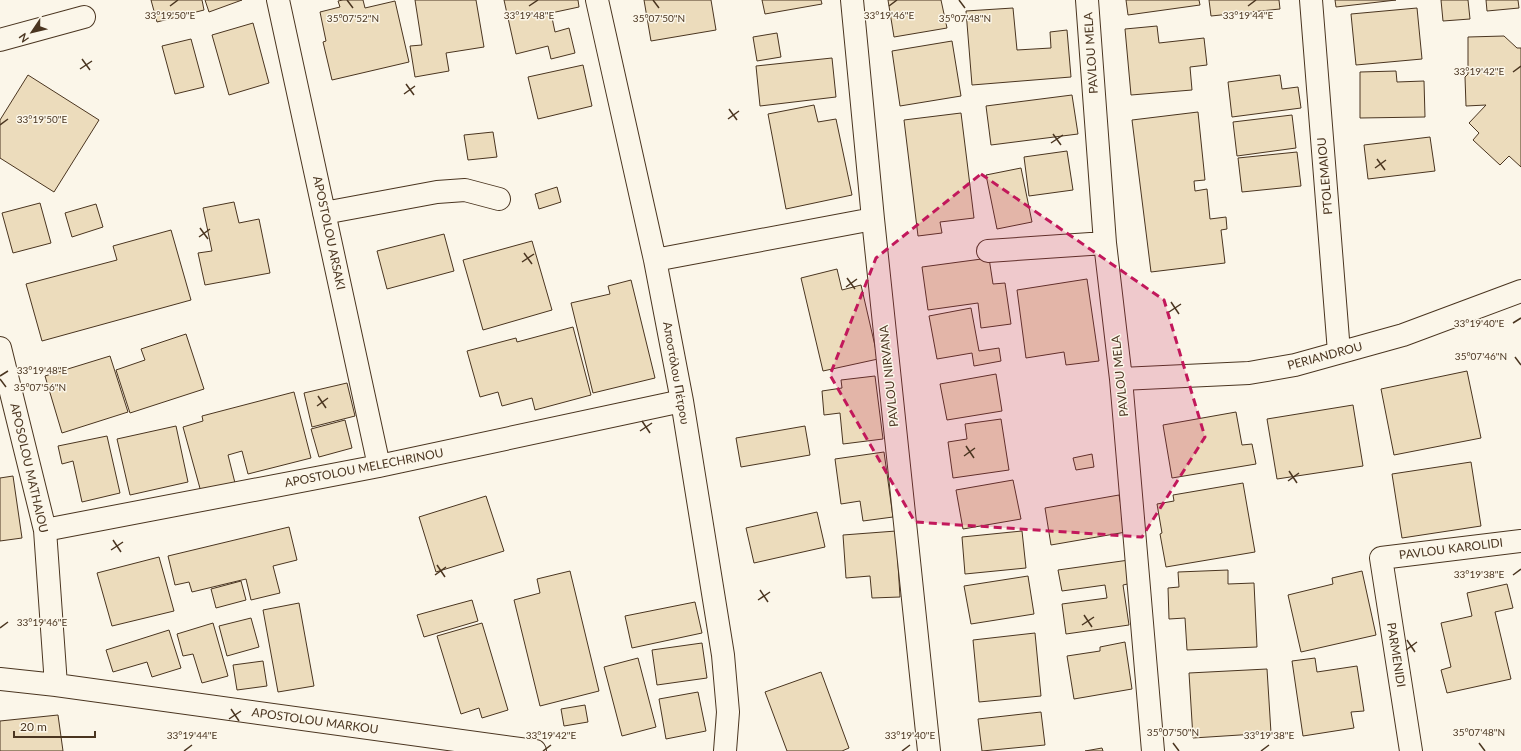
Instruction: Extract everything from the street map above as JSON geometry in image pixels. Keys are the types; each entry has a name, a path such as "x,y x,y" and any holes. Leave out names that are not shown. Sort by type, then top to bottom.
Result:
{"street":[{"name":"APOSTOLOU ARSAKI","path":"278,0 379,466"},
{"name":"Αποστόλου Πέτρου","path":"597,0 655,260 682,401 723,655 728,712 725,751"},
{"name":"PAVLOU NIRVANA","path":"852,0 873,219 929,751"},
{"name":"PAVLOU MELA","path":"1087,0 1105,243 1121,379 1153,751"},
{"name":"PTOLEMAIOU","path":"1311,0 1339,352"},
{"path":"0,40 84,17"},
{"path":"324,213 437,192 465,190 499,199"},
{"path":"655,260 873,219"},
{"path":"988,251 1105,243"},
{"name":"PERIANDROU","path":"1121,379 1249,373 1295,365 1402,335 1521,291"},
{"name":"APOSOLOU MATHAIOU","path":"0,348 4,378 45,530 56,685"},
{"name":"APOSTOLOU MELECHRINOU","path":"45,530 379,466 682,401"},
{"name":"PAVLOU KAROLIDI","path":"1381,558 1521,541"},
{"name":"PARMENIDI","path":"1381,558 1411,751"},
{"name":"APOSTOLOU MARKOU","path":"0,679 56,685 536,751"}],"highlighted area":[{"path":"981,174 1164,300 1205,437 1142,537 915,522 830,375 876,258"}],"building":[{"path":"151,0 202,0 204,10 157,22"},
{"path":"205,0 242,0 209,12"},
{"path":"363,0 365,8 395,1 409,62 332,80 323,42 326,41 320,12 340,7 338,1"},
{"path":"415,0 476,0 484,47 446,53 449,71 415,77 410,46 422,45"},
{"path":"504,0 578,0 579,7 551,13 555,32 569,28 575,53 551,59 548,46 516,54"},
{"path":"644,0 711,0 716,30 651,41"},
{"path":"762,0 821,0 822,4 765,14"},
{"path":"888,0 941,0 947,28 894,37"},
{"path":"1126,0 1199,0 1200,5 1128,15"},
{"path":"1209,0 1279,0 1280,9 1211,16"},
{"path":"1335,0 1396,0 1336,7"},
{"path":"1441,0 1468,0 1470,19 1443,21"},
{"path":"1486,0 1518,0 1519,8 1487,11"},
{"path":"1013,8 1017,50 1051,48 1050,32 1067,30 1071,77 972,85 966,11"},
{"path":"1417,8 1422,59 1356,65 1351,14"},
{"path":"253,23 269,83 229,95 212,35"},
{"path":"1157,26 1159,43 1204,38 1207,65 1190,67 1192,90 1131,95 1125,29"},
{"path":"777,33 781,57 757,61 753,37"},
{"path":"1504,36 1517,48 1521,48 1521,167 1509,156 1500,165 1473,140 1479,133 1469,123 1486,105 1466,106 1465,77 1468,74 1468,37"},
{"path":"191,39 204,87 175,94 162,46"},
{"path":"952,41 961,96 900,106 892,51"},
{"path":"832,58 836,97 760,106 756,66"},
{"path":"583,65 592,106 538,119 528,77"},
{"path":"1396,71 1397,82 1424,81 1425,117 1360,118 1360,72"},
{"path":"28,75 99,120 54,192 0,158 0,120"},
{"path":"1280,75 1282,89 1298,87 1301,108 1232,117 1228,82"},
{"path":"1072,95 1078,134 991,145 986,106"},
{"path":"814,105 818,122 836,119 852,195 786,209 768,114"},
{"path":"1198,112 1205,180 1194,181 1195,191 1207,189 1210,219 1226,217 1227,229 1221,230 1225,263 1151,272 1132,120"},
{"path":"961,113 974,218 940,222 942,233 918,236 904,120"},
{"path":"1292,115 1296,148 1237,156 1233,122"},
{"path":"493,132 497,157 468,160 464,135"},
{"path":"1430,137 1435,171 1368,179 1364,145"},
{"path":"1067,151 1073,190 1029,196 1024,157"},
{"path":"1297,152 1301,186 1242,192 1238,158"},
{"path":"1021,168 1032,222 997,229 986,175"},
{"path":"557,187 561,202 539,209 535,194"},
{"path":"234,202 239,223 259,219 270,273 205,285 198,253 212,251 203,208"},
{"path":"40,203 51,243 13,253 2,213"},
{"path":"96,204 103,227 72,237 65,213"},
{"path":"171,230 191,300 42,341 26,284 117,260 113,246"},
{"path":"444,234 454,271 387,289 377,251"},
{"path":"532,241 552,310 483,330 463,260"},
{"path":"989,258 993,284 1005,283 1011,324 981,328 978,303 928,310 922,267"},
{"path":"837,269 842,290 861,285 878,359 823,371 801,278"},
{"path":"1087,279 1099,361 1066,365 1064,352 1026,358 1017,290"},
{"path":"631,280 655,378 593,393 571,303 610,294 608,286"},
{"path":"971,308 979,351 999,348 1001,361 974,366 972,353 937,359 929,316"},
{"path":"573,327 591,395 535,410 532,398 502,406 498,392 480,397 467,351 516,338 517,342"},
{"path":"186,334 204,389 130,413 116,370 145,360 141,349"},
{"path":"110,356 128,412 62,433 45,376"},
{"path":"1467,371 1481,438 1394,455 1381,389"},
{"path":"996,374 1002,411 947,420 940,384"},
{"path":"875,376 883,439 843,444 840,413 824,415 822,391 842,388 841,380"},
{"path":"347,383 355,416 312,427 304,393"},
{"path":"294,392 311,458 248,474 242,451 228,455 235,483 201,492 183,427 203,421 202,416"},
{"path":"1353,405 1363,466 1277,479 1267,419"},
{"path":"1236,412 1242,445 1252,444 1256,464 1172,478 1163,425"},
{"path":"1001,419 1009,470 953,478 948,442 967,439 965,424"},
{"path":"345,420 352,448 319,457 311,429"},
{"path":"176,426 188,482 130,495 117,439"},
{"path":"805,426 810,455 741,467 736,438"},
{"path":"107,436 120,493 82,502 73,461 62,464 58,446"},
{"path":"884,452 893,517 863,521 860,501 841,504 835,459"},
{"path":"1092,454 1094,467 1076,470 1073,458"},
{"path":"1471,462 1481,526 1402,538 1392,474"},
{"path":"13,476 22,538 0,541 0,478"},
{"path":"1013,480 1021,519 963,529 956,490"},
{"path":"1243,483 1255,552 1166,567 1160,534 1162,533 1157,504 1174,501 1173,495"},
{"path":"1119,495 1126,532 1051,545 1045,508"},
{"path":"486,496 504,551 436,572 419,517"},
{"path":"817,512 825,547 754,563 746,528"},
{"path":"289,527 297,560 273,566 280,593 251,600 246,579 192,592 189,582 175,585 168,556"},
{"path":"896,531 900,597 872,598 870,576 846,578 843,535"},
{"path":"1022,531 1026,568 965,574 962,537"},
{"path":"159,557 174,611 112,626 97,573"},
{"path":"1129,560 1132,583 1123,585 1129,625 1066,634 1062,604 1107,598 1105,585 1062,591 1058,570"},
{"path":"1228,570 1228,584 1254,583 1257,647 1187,650 1185,618 1169,619 1168,588 1179,587 1178,572"},
{"path":"570,571 599,691 540,706 514,600 540,593 537,579"},
{"path":"1362,571 1376,635 1301,652 1288,595 1333,584 1332,578"},
{"path":"1028,576 1034,614 971,624 964,586"},
{"path":"241,581 246,600 216,608 211,589"},
{"path":"1507,584 1513,608 1495,612 1511,679 1447,693 1441,670 1451,667 1441,623 1472,616 1467,593"},
{"path":"472,600 478,621 424,637 417,615"},
{"path":"695,602 702,633 632,648 625,616"},
{"path":"299,603 314,686 278,692 263,610"},
{"path":"251,618 259,647 227,656 219,626"},
{"path":"213,623 228,676 202,683 193,654 183,656 177,634"},
{"path":"482,623 508,710 482,718 479,708 461,714 437,636"},
{"path":"169,630 181,668 152,677 147,662 113,672 106,650"},
{"path":"1035,633 1041,696 979,702 973,640"},
{"path":"1125,642 1132,689 1074,699 1067,656 1100,651 1100,647"},
{"path":"702,643 707,678 657,685 652,650"},
{"path":"638,658 656,727 622,736 604,667"},
{"path":"1315,658 1317,672 1357,666 1364,711 1351,712 1354,728 1303,736 1292,661"},
{"path":"263,661 267,686 237,690 233,665"},
{"path":"1267,669 1271,733 1193,738 1189,673"},
{"path":"821,672 849,748 842,751 787,751 765,692"},
{"path":"698,692 706,731 666,739 659,699"},
{"path":"585,705 588,722 564,726 561,709"},
{"path":"1041,712 1045,745 982,751 978,719"},
{"path":"58,715 63,751 0,751 0,721"},
{"path":"1102,748 1103,751 1085,751"}]}
